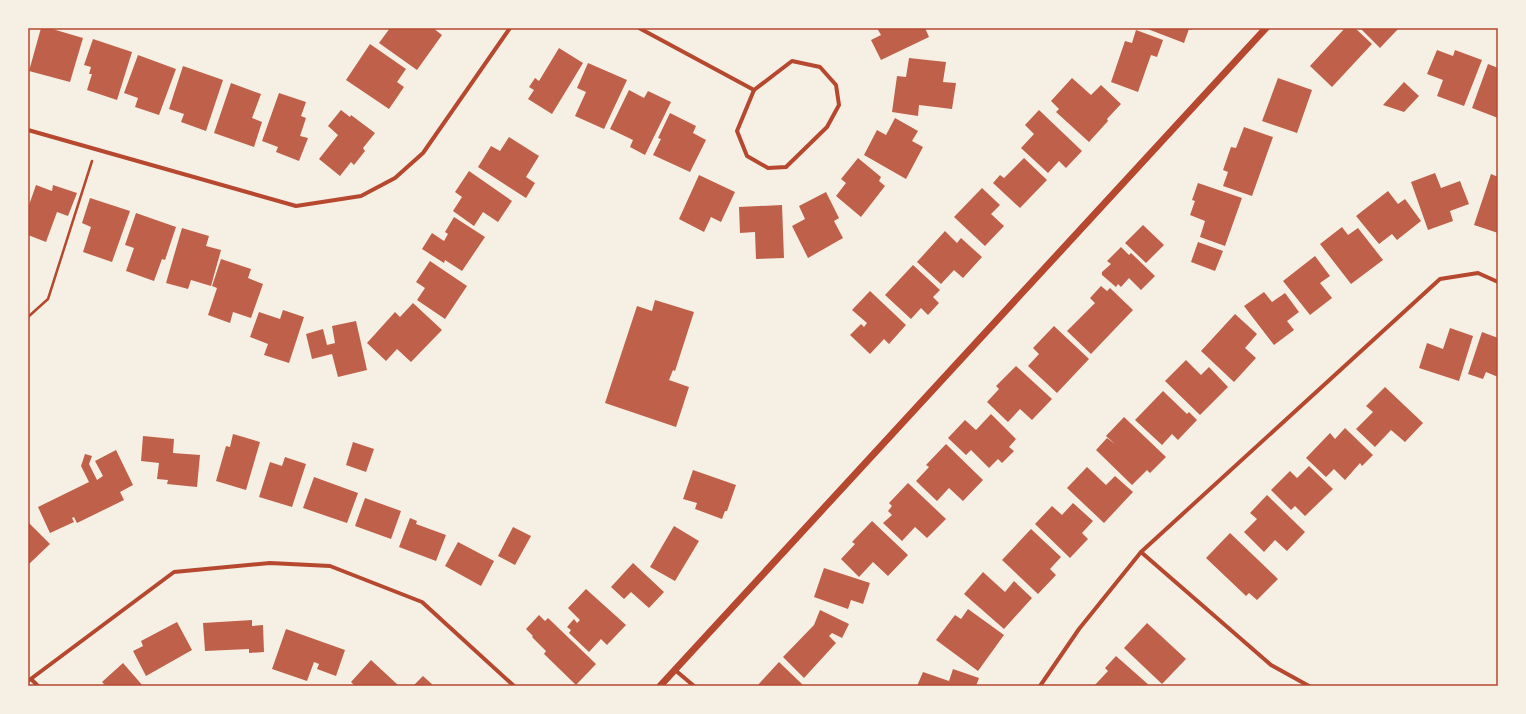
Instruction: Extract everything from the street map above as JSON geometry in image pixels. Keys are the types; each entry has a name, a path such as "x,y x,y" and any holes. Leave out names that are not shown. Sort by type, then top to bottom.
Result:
{"street":[{"path":"28,130 296,206 361,196 395,178 423,153 510,28"},
{"path":"639,28 754,90"},
{"path":"660,686 1266,28"},
{"path":"792,61 820,67 836,85 839,105 827,127 786,166 768,168 747,156 737,131 754,90 792,61"},
{"path":"1040,686 1079,630 1141,552 1440,279 1478,273 1498,282"},
{"path":"1141,552 1271,665 1309,686"},
{"path":"38,686 29,680 174,572 270,563 330,566 422,602 514,686"},
{"path":"675,670 694,686"}],"path":[{"path":"28,317 48,299 96,149"}],"building":[{"path":"41,28 49,28 83,38 70,82 29,71"},
{"path":"390,28 433,28 442,35 417,70 379,43"},
{"path":"877,28 925,28 929,37 881,60 871,40 881,35"},
{"path":"1145,28 1192,28 1192,30 1189,29 1184,43"},
{"path":"1345,28 1355,28 1372,44 1332,87 1310,66"},
{"path":"1360,28 1399,28 1380,48"},
{"path":"1136,30 1163,40 1157,57 1151,55 1138,92 1111,82 1125,41 1132,43"},
{"path":"93,39 132,52 117,100 87,90 92,74 89,74 91,67 84,65"},
{"path":"370,44 406,69 397,82 404,87 389,109 346,80"},
{"path":"559,48 583,63 552,114 528,99 534,90 529,87 535,78 539,81"},
{"path":"1437,50 1453,56 1455,50 1482,60 1464,106 1437,96 1443,80 1427,74"},
{"path":"138,55 176,69 159,115 135,107 138,98 124,93"},
{"path":"909,58 946,62 943,82 956,83 952,109 919,105 918,116 892,112 897,76 906,77"},
{"path":"588,63 627,80 604,129 575,116 586,92 577,88"},
{"path":"1488,64 1498,68 1498,118 1472,108"},
{"path":"183,66 223,80 206,131 181,122 184,114 169,109"},
{"path":"1072,78 1091,95 1101,85 1121,104 1089,142 1056,112 1059,109 1051,101"},
{"path":"1278,78 1312,90 1297,133 1262,121"},
{"path":"1404,82 1419,96 1404,112 1383,105"},
{"path":"231,83 261,94 252,118 262,122 254,147 214,133"},
{"path":"629,90 644,98 648,91 671,102 645,155 630,147 633,140 610,129"},
{"path":"279,93 306,102 301,116 306,118 300,136 308,138 299,161 276,152 278,147 262,141"},
{"path":"341,110 350,117 351,115 375,133 363,148 365,151 354,165 351,162 340,176 319,159 338,135 328,126"},
{"path":"1039,110 1082,151 1066,168 1059,161 1048,173 1021,148 1034,134 1025,125"},
{"path":"670,113 696,126 693,133 706,140 690,172 653,155 661,139 658,138"},
{"path":"895,118 918,131 912,141 923,147 906,179 864,155 877,130 886,135"},
{"path":"1244,127 1273,137 1252,196 1223,186 1228,172 1223,170 1231,147 1236,148"},
{"path":"509,137 539,156 526,177 535,183 526,198 478,167 491,146 500,151"},
{"path":"858,158 881,177 879,181 885,186 861,217 836,196 846,183 841,179"},
{"path":"1024,158 1047,180 1020,208 993,183 1000,175 1004,178"},
{"path":"469,171 512,201 498,222 483,212 474,226 453,211 462,197 455,192"},
{"path":"1435,173 1441,188 1460,181 1469,204 1450,211 1453,221 1428,230 1411,182"},
{"path":"1491,174 1498,177 1498,233 1474,225"},
{"path":"699,175 735,192 721,222 711,217 704,232 679,219"},
{"path":"1198,183 1242,198 1225,246 1200,237 1205,221 1190,215 1195,201 1192,200"},
{"path":"36,185 52,191 53,185 77,193 68,216 57,212 46,242 28,235 28,208"},
{"path":"982,188 1000,205 991,214 1004,226 985,246 954,217"},
{"path":"1388,191 1398,204 1405,199 1421,221 1397,240 1392,234 1379,244 1356,216"},
{"path":"826,192 839,218 834,221 843,238 808,258 792,226 805,219 799,206"},
{"path":"90,198 130,211 112,262 83,252 91,227 82,223"},
{"path":"782,205 784,258 756,259 755,232 740,233 739,207"},
{"path":"136,213 176,227 165,260 162,259 154,281 126,271 134,248 125,245"},
{"path":"454,217 485,237 462,271 445,260 444,263 422,249 432,233 444,241 448,234 445,232"},
{"path":"1143,225 1164,245 1146,263 1125,243"},
{"path":"1342,227 1348,235 1358,228 1383,260 1351,284 1320,244"},
{"path":"182,228 209,236 206,246 221,250 211,286 191,280 188,289 166,283"},
{"path":"945,231 957,243 961,238 982,257 963,278 954,270 941,284 917,262"},
{"path":"1198,242 1223,251 1215,271 1191,262"},
{"path":"1121,247 1129,255 1131,253 1155,276 1141,290 1129,278 1121,287 1118,284 1116,287 1102,275 1102,272 1111,264 1107,261"},
{"path":"1315,256 1330,276 1320,283 1332,298 1310,315 1283,281"},
{"path":"221,259 251,269 248,278 263,284 251,318 233,312 230,323 208,315 217,288 212,286"},
{"path":"430,261 467,286 445,319 417,300 425,288 416,282"},
{"path":"913,265 940,290 933,297 939,303 928,315 921,308 911,319 885,295"},
{"path":"1101,286 1107,291 1110,288 1133,310 1091,354 1067,331 1095,303 1090,298"},
{"path":"870,291 906,325 889,344 884,339 870,354 850,335 861,324 864,327 867,323 852,310"},
{"path":"1264,292 1272,302 1285,293 1299,312 1287,321 1294,330 1274,345 1244,306"},
{"path":"655,300 694,312 675,371 673,370 669,380 689,387 676,427 605,403 637,306 652,311"},
{"path":"413,303 442,330 411,362 397,349 386,361 367,343 395,312 400,317"},
{"path":"283,310 304,317 289,363 264,355 268,344 250,337 259,312 280,319"},
{"path":"1235,314 1257,334 1245,348 1256,358 1234,382 1201,351"},
{"path":"356,321 367,370 338,377 332,354 312,359 306,334 323,329 327,345 335,343 332,326"},
{"path":"1054,326 1089,359 1057,393 1028,366 1039,354 1033,348"},
{"path":"1450,328 1473,336 1459,381 1419,368 1427,343 1443,349"},
{"path":"1482,332 1498,338 1498,377 1486,372 1483,379 1468,374"},
{"path":"1186,360 1201,375 1209,367 1228,387 1200,415 1165,381"},
{"path":"1016,366 1052,399 1032,420 1020,409 1008,422 987,402 999,389 996,386"},
{"path":"1385,387 1423,423 1405,442 1391,430 1375,447 1356,429 1373,412 1366,406"},
{"path":"1163,391 1187,414 1189,412 1197,420 1178,440 1172,434 1162,445 1135,420"},
{"path":"991,414 1016,439 1009,447 1014,451 1002,463 998,459 989,468 971,450 966,455 948,438 965,420 976,430"},
{"path":"1124,417 1166,457 1150,473 1147,470 1132,485 1096,450 1107,438 1115,444 1106,436"},
{"path":"1345,428 1373,455 1362,466 1360,463 1345,480 1334,469 1326,477 1306,458 1330,433 1335,439"},
{"path":"233,434 260,442 246,490 216,481 226,446 230,447"},
{"path":"143,436 174,439 173,453 200,455 197,487 167,484 168,480 157,479 159,463 141,461"},
{"path":"353,442 374,449 366,472 346,465"},
{"path":"946,444 983,480 963,501 949,488 937,501 916,481 929,467 926,465"},
{"path":"116,450 133,485 120,492 124,500 77,523 74,517 72,518 74,522 50,533 38,507 89,482 81,466 85,454 92,456 89,464 97,480 103,476 95,461"},
{"path":"285,457 306,464 292,507 259,497 270,462 282,466"},
{"path":"1309,466 1333,489 1305,516 1295,506 1291,510 1271,490 1290,471 1297,478"},
{"path":"1087,467 1106,485 1115,476 1133,492 1104,523 1067,488"},
{"path":"693,470 736,485 727,511 725,511 722,519 695,509 697,503 683,499"},
{"path":"314,477 358,493 347,523 303,508"},
{"path":"908,483 946,519 927,538 915,527 902,541 883,523 892,515 888,511 892,506 889,503"},
{"path":"1267,495 1305,532 1287,551 1275,540 1264,552 1244,532 1257,519 1250,513"},
{"path":"365,498 401,511 391,539 355,526"},
{"path":"1073,503 1093,521 1082,533 1088,539 1070,558 1035,524 1052,506 1062,515"},
{"path":"410,518 417,521 416,524 446,535 436,561 399,547"},
{"path":"872,521 908,555 888,576 873,562 859,577 841,559 855,544 852,542"},
{"path":"28,522 50,544 28,565"},
{"path":"674,526 699,541 675,581 650,567"},
{"path":"513,527 531,536 515,565 498,556"},
{"path":"1031,529 1061,557 1050,569 1056,575 1038,594 1002,560"},
{"path":"1230,533 1278,579 1257,600 1249,593 1246,596 1206,558"},
{"path":"458,542 494,561 481,586 445,566"},
{"path":"633,563 664,592 649,608 631,592 624,599 611,587"},
{"path":"824,568 870,583 863,604 851,600 848,609 814,597"},
{"path":"983,572 1005,592 1014,581 1032,598 1004,629 964,594"},
{"path":"586,589 626,625 607,645 601,639 589,652 569,633 571,630 567,627 574,619 577,623 580,620 568,608"},
{"path":"968,609 1004,635 978,671 936,640 955,615 961,619"},
{"path":"820,610 849,624 842,638 832,633 829,636 836,643 804,678 783,657 814,625"},
{"path":"539,615 545,621 548,618 596,664 576,685 544,654 546,651 526,629"},
{"path":"252,620 252,626 263,625 264,652 249,653 249,649 205,651 203,623"},
{"path":"177,622 192,650 146,676 133,651 143,646 141,641"},
{"path":"1147,623 1186,659 1162,684 1124,648"},
{"path":"286,629 345,650 336,676 317,669 319,664 314,662 307,681 272,669"},
{"path":"1116,656 1150,686 1094,686 1108,671 1105,668"},
{"path":"371,660 399,686 355,686 351,682"},
{"path":"779,662 803,685 802,686 757,686"},
{"path":"123,663 143,686 106,686 102,682"},
{"path":"953,669 979,678 976,686 917,686 923,672 949,681"},
{"path":"423,676 434,686 413,686"}]}
